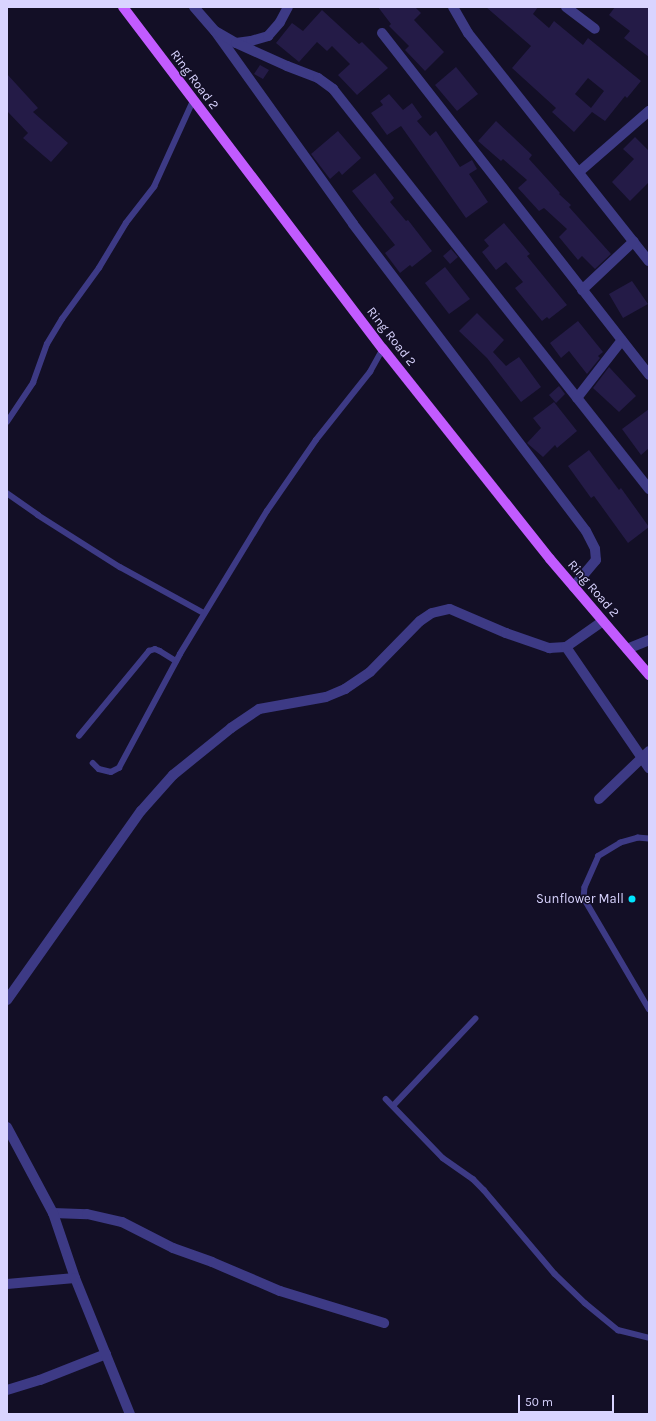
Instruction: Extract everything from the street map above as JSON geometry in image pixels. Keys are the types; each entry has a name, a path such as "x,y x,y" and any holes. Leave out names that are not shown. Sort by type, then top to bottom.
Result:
{"main road":[{"name":"Ring Road 2","path":"123,7 383,349 573,587 649,674"}],"street":[{"path":"194,7 215,31 354,224 586,531 595,549 596,560 573,587"},
{"path":"236,43 251,41 268,36 280,22 288,7"},
{"path":"452,7 468,33 649,261"},
{"path":"566,7 595,29"},
{"path":"215,31 236,43 318,78 333,89 649,489"},
{"path":"382,33 649,375"},
{"path":"579,172 649,111"},
{"path":"582,290 634,241"},
{"path":"577,398 622,340"},
{"path":"7,1000 141,811 173,775 231,728 259,709 326,697 346,689 370,672 420,621 432,613 450,609 506,633 549,648 566,647 603,621"},
{"path":"627,649 649,640"},
{"path":"566,647 645,754 649,768"},
{"path":"599,799 645,754"},
{"path":"7,1127 53,1213 75,1278 130,1414"},
{"path":"53,1213 87,1214 122,1222 173,1248 212,1262 280,1291 384,1323"},
{"path":"7,1284 75,1278"},
{"path":"7,1390 40,1380 106,1354"}],"lane":[{"path":"7,422 32,383 47,344 62,318 99,268 126,223 154,187 193,101"},
{"path":"94,763 99,769 110,772 119,768 176,661 266,511 316,440 370,372 383,349"},
{"path":"7,493 38,515 120,567 204,613"},
{"path":"79,736 149,651 155,649 176,661"},
{"path":"649,839 638,838 622,843 599,856 584,887 584,898 649,1009"},
{"path":"393,1106 475,1019"},
{"path":"386,1099 438,1154 473,1179 484,1190 555,1274 585,1303 618,1330 649,1338"}],"building":[{"path":"378,7 415,7 421,13 414,20 444,52 425,71 405,50 409,46 389,26 391,24"},
{"path":"486,7 538,7 533,14 549,28 554,21 583,45 588,38 641,81 627,98 625,96 605,121 592,112 574,132 552,112 556,108 512,68 531,46","holes":["588,78 604,91 591,108 575,94"]},
{"path":"615,7 649,7 649,57 624,38 630,31 609,15"},
{"path":"322,10 359,44 362,42 388,68 357,95 338,75 350,64 332,46 327,51 317,42 299,62 276,43 292,23 303,31"},
{"path":"260,65 269,70 263,79 254,74"},
{"path":"456,67 478,94 457,111 435,85"},
{"path":"7,74 38,108 33,112 68,143 51,162 23,138 28,133 7,111"},
{"path":"389,94 403,110 412,103 422,117 417,121 430,136 436,131 460,167 472,160 477,169 469,174 488,202 466,218 401,126 387,135 371,113 383,105 380,101"},
{"path":"496,121 532,155 529,159 560,193 559,194 571,205 569,207 611,254 595,269 582,256 578,260 559,237 567,229 544,208 539,211 518,188 527,180 503,159 501,161 478,141"},
{"path":"338,131 361,158 342,175 339,171 330,179 311,154"},
{"path":"635,137 649,151 649,182 630,201 612,182 634,159 623,149"},
{"path":"375,173 394,198 390,202 406,221 408,220 432,251 412,267 410,265 400,273 385,253 395,245 352,191"},
{"path":"504,223 530,254 527,256 567,305 549,319 547,317 542,321 515,288 523,282 506,262 496,270 482,252 489,246 484,240"},
{"path":"451,249 458,257 450,264 443,256"},
{"path":"445,267 470,299 449,314 425,283"},
{"path":"632,281 648,304 623,318 609,294"},
{"path":"477,313 504,340 493,352 506,366 519,357 541,387 521,402 487,358 459,331"},
{"path":"578,321 603,352 598,356 600,358 587,374 569,351 561,358 550,343"},
{"path":"609,367 636,396 619,412 593,388"},
{"path":"559,386 565,394 556,403 549,395"},
{"path":"554,402 577,431 557,448 555,445 543,457 527,443 541,428 533,418"},
{"path":"649,409 649,448 641,455 622,429"},
{"path":"589,450 619,490 621,488 649,527 628,543 594,496 591,498 568,466"}],"place":[{"name":"Sunflower Mall","path":"632,899"}]}
